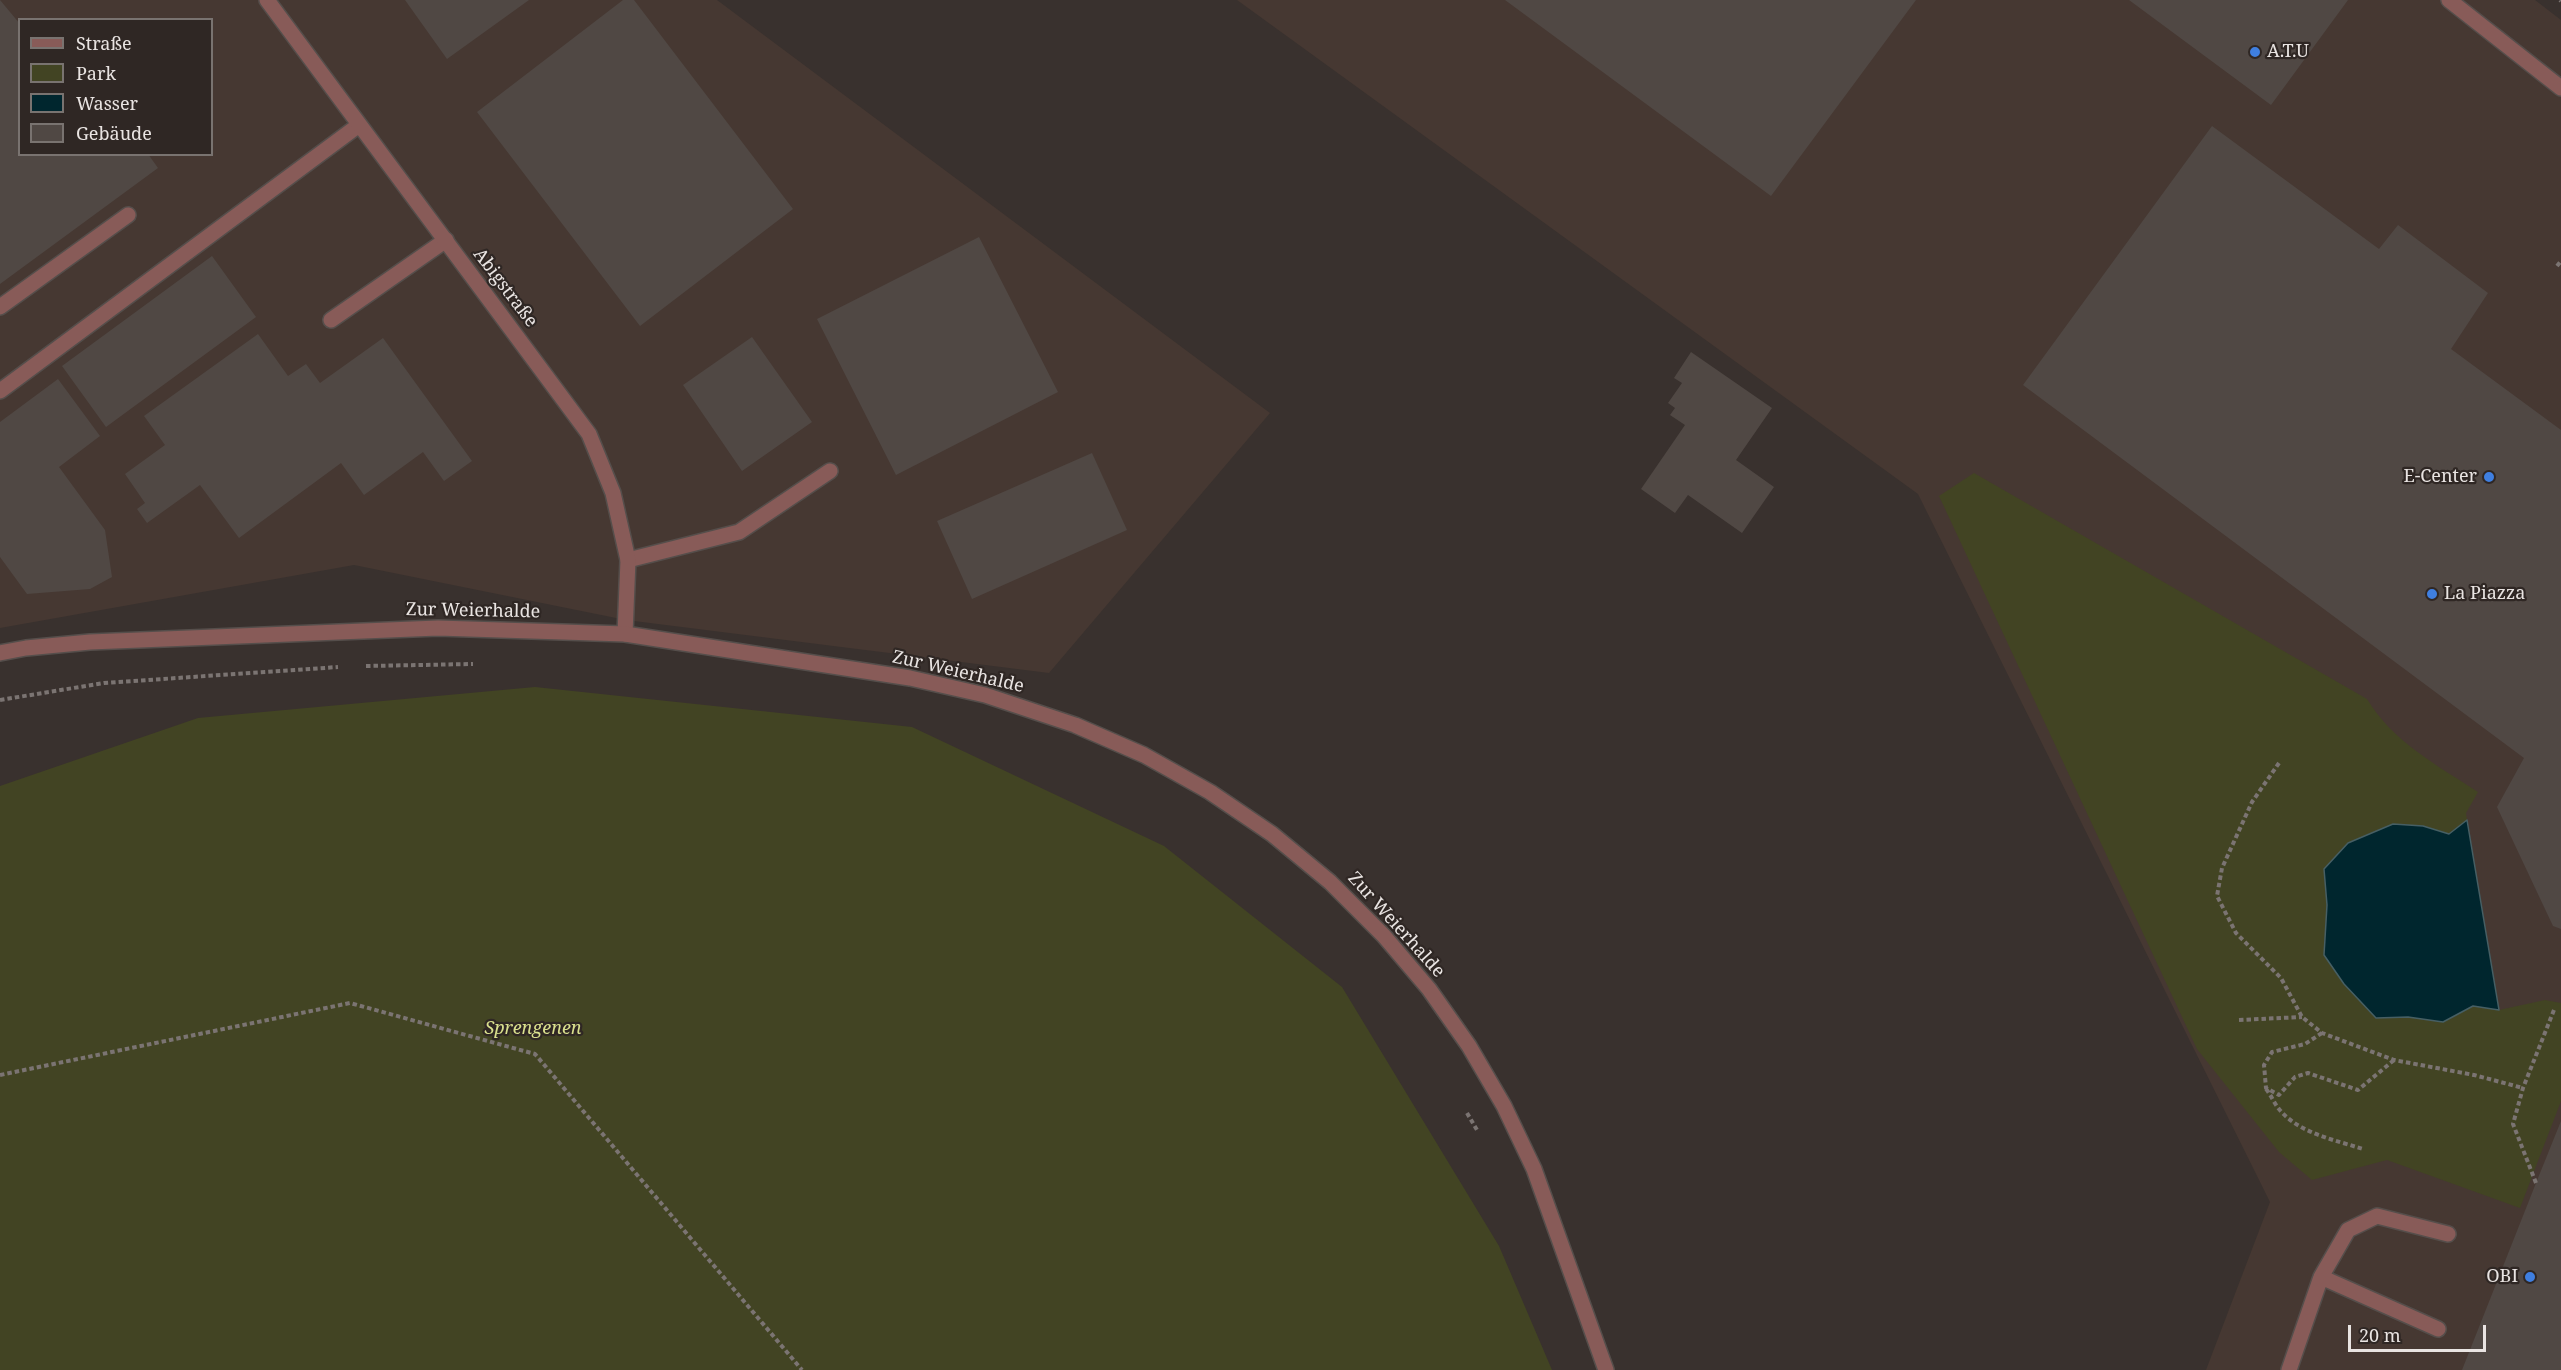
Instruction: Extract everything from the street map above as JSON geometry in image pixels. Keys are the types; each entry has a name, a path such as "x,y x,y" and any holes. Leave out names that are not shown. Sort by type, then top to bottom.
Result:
{"street":[{"name":"Abigstraße","path":"267,0 589,434 613,493 628,560 625,634"},
{"path":"2449,0 2561,88"},
{"path":"0,391 359,124"},
{"path":"0,307 128,215"},
{"path":"332,320 446,240"},
{"path":"628,560 739,532 830,471"},
{"name":"Zur Weierhalde","path":"0,652 90,642 438,628 625,634 910,678 985,695 1075,725 1144,755 1210,792 1272,834 1330,882 1384,936 1429,989 1469,1046 1504,1106 1534,1169 1606,1370"},
{"path":"2289,1370 2321,1277 2348,1230 2377,1216 2448,1234"},
{"path":"2321,1277 2438,1329"}],"path":[{"path":"2557,266 2561,261"},
{"path":"361,666 478,664"},
{"path":"0,700 104,683 349,666"},
{"path":"2279,763 2252,802 2222,868 2217,896 2236,933 2281,978 2302,1017 2322,1033 2394,1060 2474,1075 2523,1088"},
{"path":"0,1075 350,1003 535,1053 802,1370"},
{"path":"2536,1183 2512,1124 2523,1088 2554,1010"},
{"path":"2239,1020 2302,1017"},
{"path":"2322,1033 2305,1044 2272,1052 2264,1065 2266,1088 2280,1110 2296,1123 2320,1136 2363,1149"},
{"path":"2266,1088 2279,1095 2295,1077 2308,1073 2358,1090 2394,1060"},
{"path":"1467,1112 1478,1133"}],"shaded area":[{"path":"0,0 717,0 1270,413 1049,673 626,620 354,565 0,628"},
{"path":"1237,0 2535,0 2561,20 2561,1370 2206,1370 2270,1202 1918,494"}],"green space":[{"path":"1974,473 2367,699 2390,728 2417,752 2478,792 2466,813 2467,820 2449,834 2423,826 2393,824 2348,843 2324,869 2327,905 2324,955 2376,1018 2408,1017 2443,1022 2473,1005 2499,1010 2545,1000 2561,1003 2561,1101 2520,1208 2387,1160 2312,1180 2279,1152 2197,1049 1939,496"},
{"name":"Sprengenen","path":"535,687 912,727 1164,846 1342,987 1499,1246 1552,1370 0,1370 0,786 198,718"}],"water":[{"path":"2467,820 2499,1010 2473,1006 2443,1022 2408,1017 2376,1018 2344,984 2324,955 2327,905 2324,869 2348,843 2393,824 2423,826 2449,834"}],"building":[{"path":"0,0 18,22 18,156 149,156 158,168 0,284"},
{"path":"405,0 529,0 447,59"},
{"path":"623,0 634,0 793,209 640,326 477,112"},
{"path":"1505,0 1916,0 1771,196"},
{"name":"A.T.U","path":"2129,0 2348,0 2271,105"},
{"name":"La Piazza","path":"2212,126 2379,249 2398,225 2488,293 2451,349 2561,430 2561,929 2553,926 2497,807 2524,758 2023,385"},
{"path":"979,237 1058,392 896,475 817,319"},
{"path":"212,256 256,317 106,427 62,366"},
{"path":"258,334 288,376 306,364 320,383 383,338 472,461 444,481 423,452 364,495 341,463 239,538 200,485 147,523 137,509 145,503 125,474 165,445 144,416"},
{"path":"752,337 812,422 742,471 683,385"},
{"path":"1691,352 1772,408 1736,460 1774,487 1742,533 1688,495 1675,513 1641,489 1685,425 1670,415 1675,408 1668,403 1682,383 1674,378"},
{"path":"58,379 100,436 59,467 105,530 112,577 90,589 27,594 0,557 0,422"},
{"path":"1092,453 1127,530 972,599 937,521"},
{"name":"OBI","path":"2561,1121 2561,1370 2462,1370 2536,1183"}],"place":[{"name":"A.T.U","path":"2255,52"},
{"name":"E-Center","path":"2489,477"},
{"name":"La Piazza","path":"2432,594"},
{"name":"OBI","path":"2530,1277"}]}
